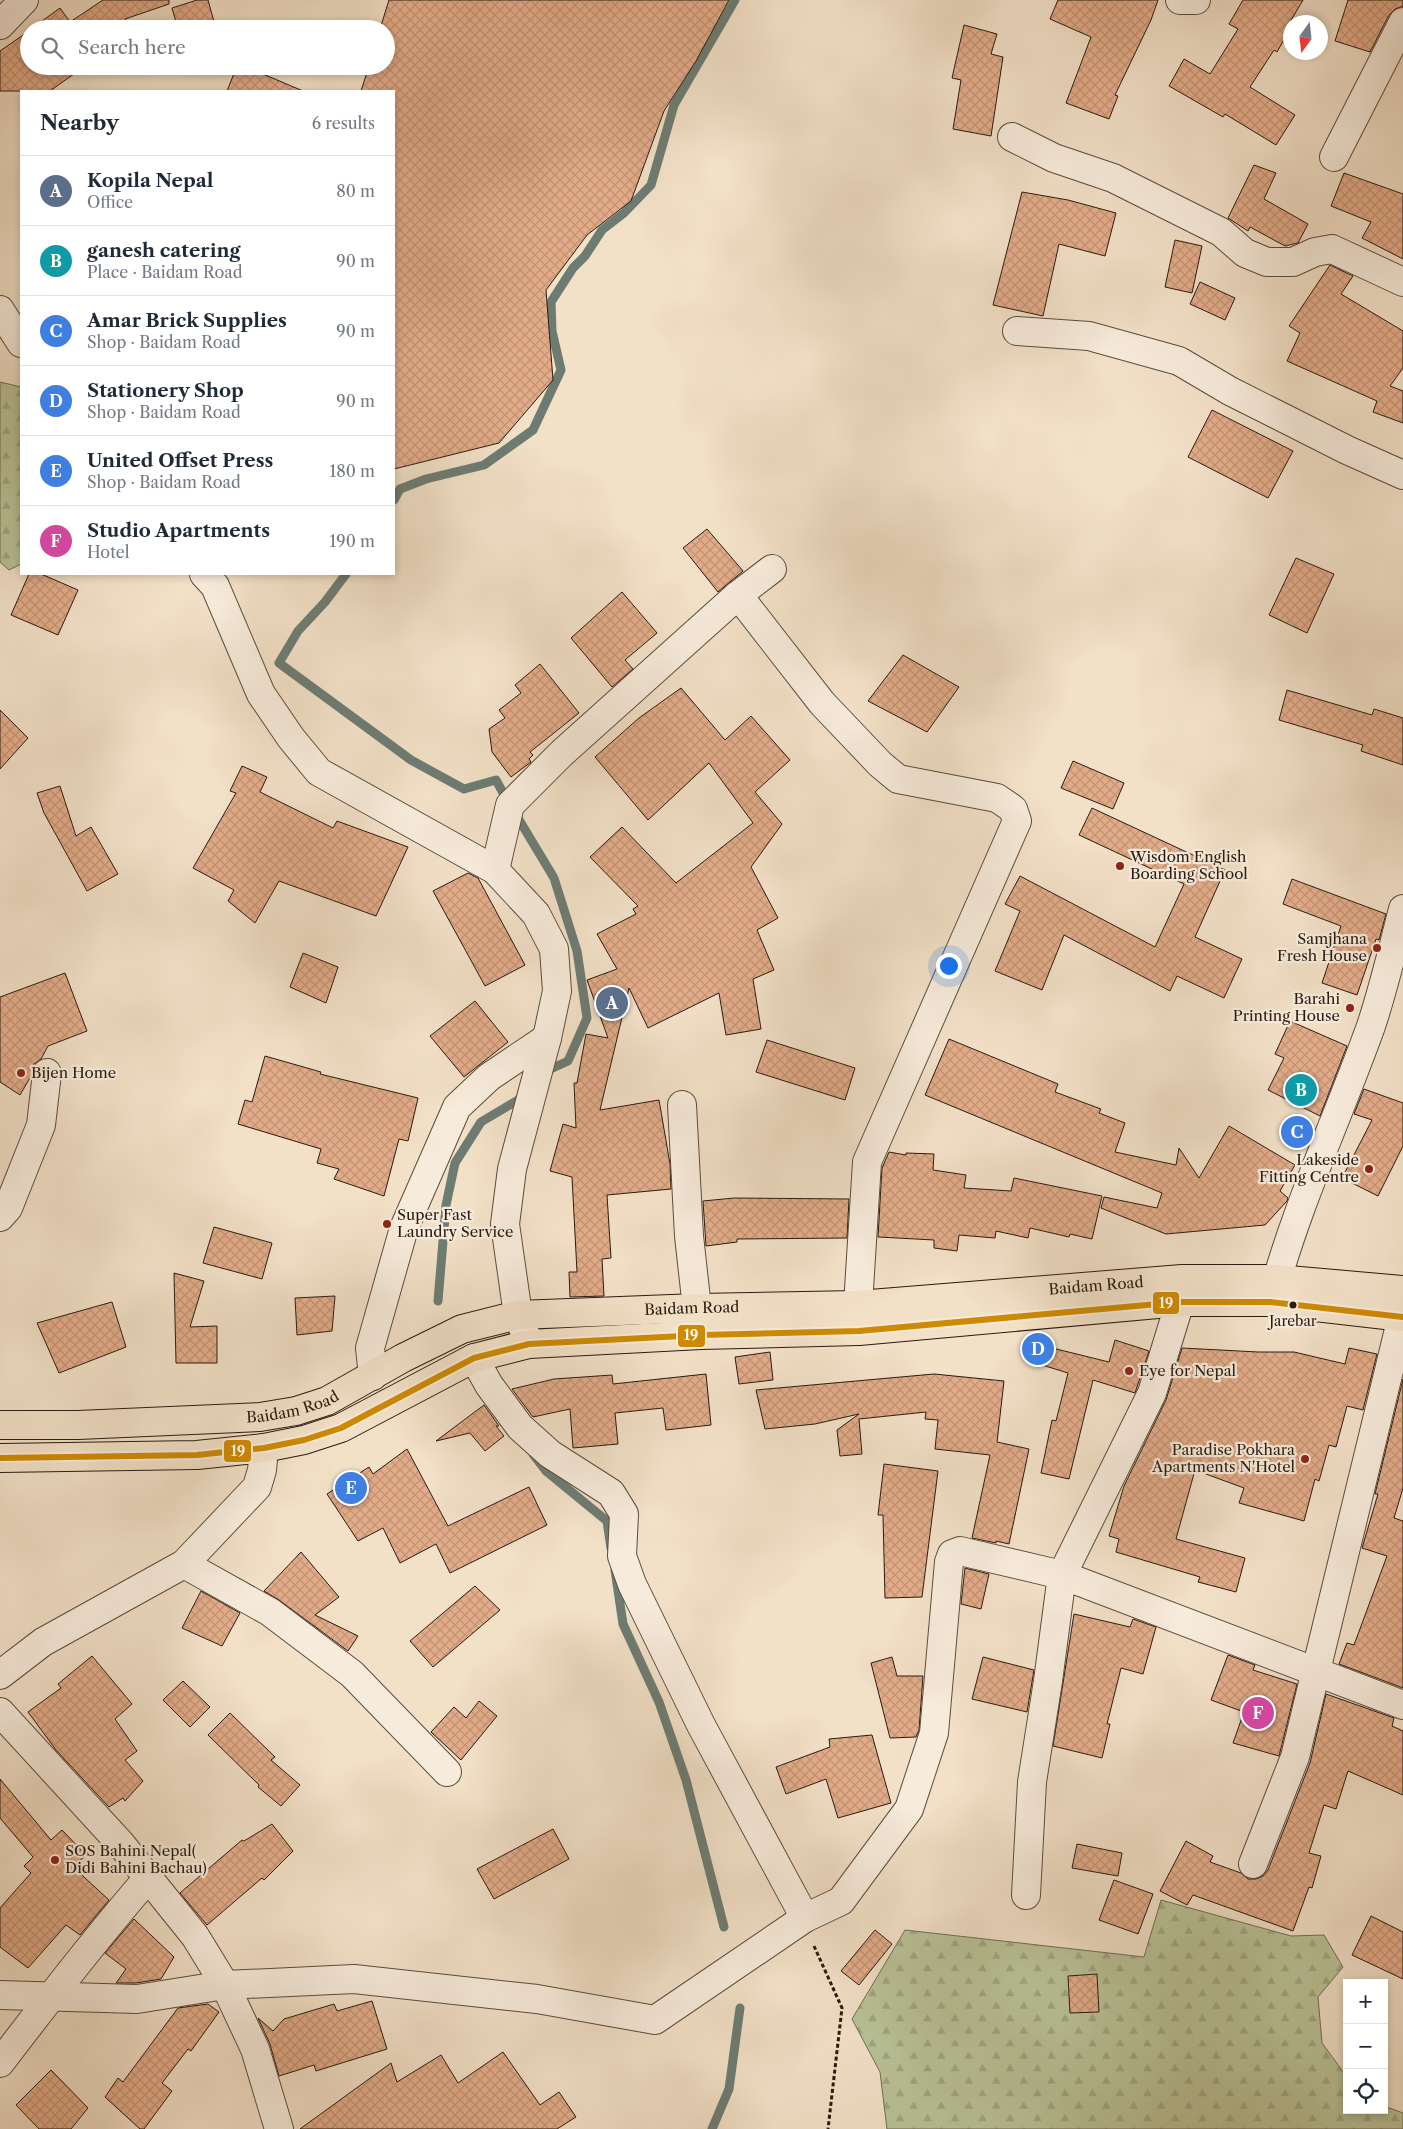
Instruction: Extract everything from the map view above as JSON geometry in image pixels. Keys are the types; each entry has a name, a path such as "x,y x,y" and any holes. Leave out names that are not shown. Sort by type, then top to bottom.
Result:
{"main road":[{"name":"Baidam Road","path":"0,1425 78,1425 260,1417 296,1411 328,1401 403,1358 462,1329 518,1315 697,1308 858,1305 1182,1279 1403,1308"},
{"name":"Baidam Road","path":"0,1458 197,1455 264,1448 304,1440 340,1428 474,1358 529,1344 701,1335 859,1332 1180,1302 1273,1290"}],"street":[{"path":"0,25 24,0"},
{"path":"1180,0 1196,0"},
{"path":"1334,157 1403,22"},
{"path":"1012,137 1054,158 1113,178 1221,232 1245,253 1268,262 1294,262 1315,252 1332,249 1403,282"},
{"path":"0,310 20,341"},
{"path":"1017,331 1089,336 1179,360 1230,391 1330,442 1403,475"},
{"path":"496,870 510,805 562,753 738,595 772,569"},
{"path":"217,578 262,694 291,738 319,772 496,870 536,914 554,949 556,991 547,1038 512,1169 505,1224 518,1315 529,1344"},
{"path":"738,595 822,703 880,764 898,779 997,798 1013,809 1017,821 867,1162 858,1305"},
{"path":"1273,1290 1317,1164 1371,1025 1388,972 1403,909"},
{"path":"373,1376 370,1348 404,1228 457,1107 489,1076 547,1038"},
{"path":"0,1218 8,1208 41,1125 48,1073"},
{"path":"682,1105 690,1236 697,1308"},
{"path":"1026,1895 1032,1782 1062,1575 1152,1393 1180,1302"},
{"path":"1253,1864 1295,1757 1403,1308"},
{"path":"474,1358 489,1385 520,1427 550,1454 611,1493 616,1500 624,1514 622,1556 632,1584 701,1725 805,1918"},
{"path":"0,1675 42,1642 184,1564 256,1487 262,1470 264,1448"},
{"path":"0,1995 51,1998 137,1999 225,1985 354,1978 537,2000 655,2020 805,1918 840,1901 909,1810 934,1733 949,1562 952,1554 960,1551 1062,1575 1164,1613 1314,1673 1403,1705"},
{"path":"184,1564 270,1612 352,1674 447,1772"},
{"path":"0,1712 121,1844 195,1936 225,1985 255,2049 279,2129"},
{"path":"0,2063 51,1998 67,1974 148,1878"}],"path":[{"path":"805,1918 814,1946 842,2008 828,2129"}],"green space":[{"path":"0,382 20,387 20,564 9,570 0,562"},
{"path":"1161,1900 1291,1936 1324,1935 1343,1967 1318,1997 1322,2043 1343,2072 1343,2114 1388,2114 1388,2107 1403,2113 1403,2129 887,2129 880,2072 852,2019 905,1930 1144,1957"}],"building":[{"path":"103,0 169,0 169,4 125,20 73,20"},
{"path":"197,0 208,0 214,20 175,20 172,8"},
{"path":"389,0 729,0 696,61 664,111 631,201 587,235 546,290 553,380 499,443 395,469 395,90 361,90 366,75 395,75 395,20 383,20"},
{"path":"1058,0 1158,0 1151,20 1115,95 1118,96 1109,119 1066,103 1091,37 1050,19"},
{"path":"1243,0 1303,0 1294,15 1283,15 1283,41 1277,52 1274,50 1250,87 1295,115 1276,145 1225,114 1223,117 1169,86 1184,59 1210,74 1238,29 1229,24"},
{"path":"1348,0 1403,0 1403,6 1395,9 1389,15 1370,52 1335,41"},
{"path":"60,8 69,20 43,20"},
{"path":"964,25 997,34 991,54 1003,57 991,136 953,129 961,80 952,78"},
{"path":"20,37 20,75 72,75 51,90 0,91 0,51"},
{"path":"233,75 265,75 301,90 227,90"},
{"path":"1254,165 1276,173 1264,199 1308,224 1298,243 1285,246 1250,227 1248,231 1228,218"},
{"path":"1344,173 1403,194 1403,259 1362,238 1371,222 1331,206"},
{"path":"1022,192 1068,200 1116,213 1105,256 1059,244 1043,316 993,305"},
{"path":"1175,240 1202,246 1192,293 1165,287"},
{"path":"1330,265 1353,276 1341,294 1403,331 1403,368 1390,386 1403,391 1403,423 1373,412 1377,401 1287,361 1300,333 1289,326"},
{"path":"1200,282 1235,298 1225,320 1190,304"},
{"path":"1212,410 1293,451 1268,498 1188,457"},
{"path":"707,529 743,571 718,592 683,548"},
{"path":"1296,558 1334,574 1307,633 1269,615"},
{"path":"29,575 43,575 78,590 58,635 11,615"},
{"path":"622,592 657,633 625,660 633,669 612,687 571,638"},
{"path":"903,655 959,687 927,732 868,701"},
{"path":"540,664 579,713 530,752 533,755 529,759 531,762 511,777 492,752 489,729 505,718 499,710 521,693 515,685"},
{"path":"681,688 725,740 751,716 790,760 755,792 782,824 751,867 778,918 757,930 774,970 753,979 761,1029 726,1035 719,993 648,1028 629,988 600,1110 659,1100 670,1164 671,1189 607,1195 611,1258 602,1259 604,1296 570,1297 569,1272 577,1272 572,1177 550,1171 563,1124 576,1128 574,1083 577,1083 586,1034 608,1038 587,980 617,969 597,934 636,914 633,909 638,906 590,857 622,827 676,883 753,823 709,763 648,820 595,757 639,718"},
{"path":"1287,690 1372,715 1374,709 1403,718 1403,765 1361,751 1363,745 1279,720"},
{"path":"0,710 28,738 0,769"},
{"path":"1073,761 1124,783 1113,809 1061,788"},
{"path":"242,766 267,777 260,792 333,828 337,821 408,847 376,916 279,881 255,923 228,901 234,890 193,868 236,793 230,791"},
{"path":"60,786 76,836 91,827 118,874 87,891 44,813 37,793"},
{"path":"1092,808 1225,870 1195,937 1242,959 1224,998 1177,976 1170,991 1064,935 1042,990 995,971 1020,911 1005,904 1020,876 1155,947 1184,884 1079,835"},
{"path":"468,873 478,878 525,965 485,986 433,891"},
{"path":"1292,879 1386,914 1379,940 1376,939 1357,995 1322,983 1341,926 1283,904"},
{"path":"303,953 338,967 326,1003 290,987"},
{"path":"65,973 87,1031 48,1046 41,1059 34,1064 31,1076 20,1095 0,1082 0,997"},
{"path":"475,1001 508,1042 464,1077 430,1036"},
{"path":"1290,1021 1347,1046 1320,1116 1268,1090 1284,1058 1275,1054"},
{"path":"949,1039 1058,1084 1055,1092 1101,1109 1099,1113 1125,1123 1115,1152 1176,1165 1179,1148 1199,1178 1229,1126 1295,1165 1280,1191 1288,1198 1287,1201 1265,1225 1166,1234 1101,1208 1104,1197 1157,1208 1162,1193 925,1095"},
{"path":"767,1040 855,1068 845,1100 756,1072"},
{"path":"265,1056 321,1072 320,1074 418,1098 408,1141 399,1139 384,1196 334,1179 339,1169 317,1163 321,1149 238,1124 245,1100 252,1102"},
{"path":"1364,1089 1403,1103 1403,1146 1378,1196 1342,1178 1372,1120 1354,1114"},
{"path":"889,1152 906,1155 906,1153 934,1154 933,1170 966,1175 964,1188 1011,1191 1014,1178 1102,1196 1092,1239 1070,1234 1069,1237 1030,1228 1028,1238 996,1231 995,1238 959,1235 957,1251 934,1248 934,1240 878,1237 882,1168"},
{"path":"734,1198 849,1199 847,1238 737,1239 737,1242 706,1246 703,1201"},
{"path":"214,1227 272,1243 262,1279 203,1263"},
{"path":"174,1273 204,1281 190,1327 217,1326 217,1363 176,1363"},
{"path":"335,1296 332,1331 297,1335 295,1298"},
{"path":"112,1302 126,1347 59,1373 37,1323"},
{"path":"1115,1340 1149,1351 1135,1393 1093,1380 1069,1479 1041,1473 1052,1420 1056,1421 1068,1373 1039,1364 1044,1346 1109,1362"},
{"path":"1182,1348 1294,1352 1345,1364 1349,1348 1377,1354 1363,1410 1347,1406 1336,1447 1329,1445 1319,1481 1315,1479 1304,1521 1239,1503 1244,1488 1195,1470 1176,1539 1245,1558 1236,1592 1198,1582 1200,1577 1116,1552 1119,1539 1109,1536 1124,1486 1166,1400"},
{"path":"770,1352 773,1380 739,1384 735,1357"},
{"path":"706,1374 711,1425 666,1430 663,1408 615,1413 618,1444 573,1448 570,1409 533,1417 512,1389 554,1379 612,1375 613,1384"},
{"path":"934,1374 1004,1381 997,1442 1029,1449 1009,1544 972,1538 990,1455 935,1449 938,1420 925,1419 926,1412 859,1419 862,1454 840,1456 837,1430 859,1414 815,1424 765,1429 756,1390"},
{"path":"1403,1379 1403,1488 1394,1518 1403,1521 1403,1688 1339,1664 1347,1643 1354,1645 1387,1556 1362,1548 1378,1494 1375,1494"},
{"path":"484,1405 504,1436 485,1451 470,1433 436,1441"},
{"path":"407,1449 448,1526 529,1487 547,1525 450,1573 436,1544 400,1563 383,1528 358,1541 327,1494 369,1467 373,1474"},
{"path":"884,1464 938,1471 922,1597 885,1598 883,1515 878,1515"},
{"path":"301,1552 339,1597 315,1615 358,1636 348,1651 264,1591"},
{"path":"965,1568 989,1574 981,1609 961,1604"},
{"path":"475,1586 500,1610 433,1667 410,1641"},
{"path":"201,1591 240,1613 222,1646 182,1628"},
{"path":"1074,1614 1130,1627 1133,1619 1156,1627 1143,1674 1121,1668 1107,1724 1110,1724 1102,1758 1053,1746"},
{"path":"1228,1655 1255,1665 1253,1670 1297,1684 1279,1756 1233,1743 1244,1712 1211,1700"},
{"path":"92,1656 132,1704 115,1719 137,1751 125,1760 143,1781 125,1801 123,1798 109,1807 56,1750 28,1712 61,1688 58,1684"},
{"path":"892,1657 897,1676 923,1676 919,1730 916,1737 890,1738 871,1663"},
{"path":"983,1657 1034,1670 1027,1712 972,1699"},
{"path":"183,1681 210,1707 190,1727 163,1700"},
{"path":"1326,1694 1394,1718 1392,1726 1403,1731 1403,1795 1348,1771 1336,1809 1324,1805 1309,1853 1321,1856 1312,1888 1309,1887 1293,1931 1193,1895 1187,1905 1160,1891 1186,1841 1213,1856 1210,1862 1241,1873 1248,1879 1256,1879 1263,1876 1268,1870 1310,1763"},
{"path":"479,1701 497,1716 461,1760 431,1732 454,1707 466,1718"},
{"path":"230,1713 275,1757 271,1760 300,1785 281,1806 258,1787 259,1785 208,1735"},
{"path":"872,1735 891,1803 838,1818 826,1779 786,1794 776,1767 830,1747 829,1739"},
{"path":"0,1779 51,1840 62,1830 86,1855 73,1867 109,1900 80,1935 66,1925 28,1968 0,1947 0,1908 31,1873 24,1866 33,1857 0,1818"},
{"path":"272,1824 293,1851 264,1880 262,1878 207,1925 180,1893 242,1840 244,1841"},
{"path":"553,1829 569,1859 494,1899 477,1869"},
{"path":"1077,1844 1122,1853 1118,1876 1072,1868"},
{"path":"1114,1880 1153,1894 1138,1934 1099,1920"},
{"path":"1371,1916 1403,1932 1403,1979 1352,1955"},
{"path":"134,1919 174,1957 161,1979 136,1983 116,1983 126,1969 105,1953"},
{"path":"875,1930 892,1944 859,1985 841,1971"},
{"path":"1097,1974 1099,2012 1070,2013 1068,1976"},
{"path":"372,2001 387,2049 316,2071 314,2065 279,2076 270,2044 258,2018 273,2031 284,2019 334,2004 337,2011"},
{"path":"208,2004 219,2012 191,2051 188,2049 162,2083 172,2091 144,2129 140,2129 105,2097 118,2078 123,2082 178,2008"},
{"path":"503,2052 540,2105 559,2092 576,2117 557,2129 300,2129 391,2063 397,2082 441,2055 458,2083"},
{"path":"51,2070 88,2108 71,2129 39,2129 16,2105"}],"waterway":[{"path":"395,498 400,489 426,479 484,465 533,430 561,370 552,331 551,302 573,268 585,256 602,230 624,213 651,185 674,105 735,0"},
{"path":"345,575 325,602 298,631 279,663 411,760 464,789 496,780 508,802"},
{"path":"515,813 554,878 577,951 587,1018 568,1061 544,1072"},
{"path":"438,1301 446,1205 455,1163 481,1122 518,1100 524,1094"},
{"path":"533,1454 546,1471 607,1521 611,1548"},
{"path":"615,1570 623,1624 659,1702 686,1780 724,1927"},
{"path":"712,2129 729,2089 740,2008"}],"transit line":[{"name":"19","path":"0,1458 197,1455 264,1448 304,1440 341,1428 474,1358 529,1344 701,1335 859,1331 1180,1302 1270,1302 1403,1317"}],"place":[{"name":"Wisdom English Boarding School","path":"1120,866"},
{"name":"Samjhana Fresh House","path":"1377,948"},
{"name":"Kopila Nepal","path":"612,1003"},
{"name":"Barahi Printing House","path":"1350,1008"},
{"name":"Bijen Home","path":"21,1073"},
{"name":"ganesh catering","path":"1301,1090"},
{"name":"Amar Brick Supplies","path":"1297,1132"},
{"name":"Lakeside Fitting Centre","path":"1369,1169"},
{"name":"Super Fast Laundry Service","path":"387,1224"},
{"name":"Jarebar","path":"1293,1305"},
{"name":"Stationery Shop","path":"1038,1349"},
{"name":"Eye for Nepal","path":"1129,1371"},
{"name":"Paradise Pokhara Apartments N'Hotel","path":"1305,1459"},
{"name":"United Offset Press","path":"351,1488"},
{"name":"Studio Apartments","path":"1258,1713"},
{"name":"SOS Bahini Nepal( Didi Bahini Bachau)","path":"55,1860"}]}
